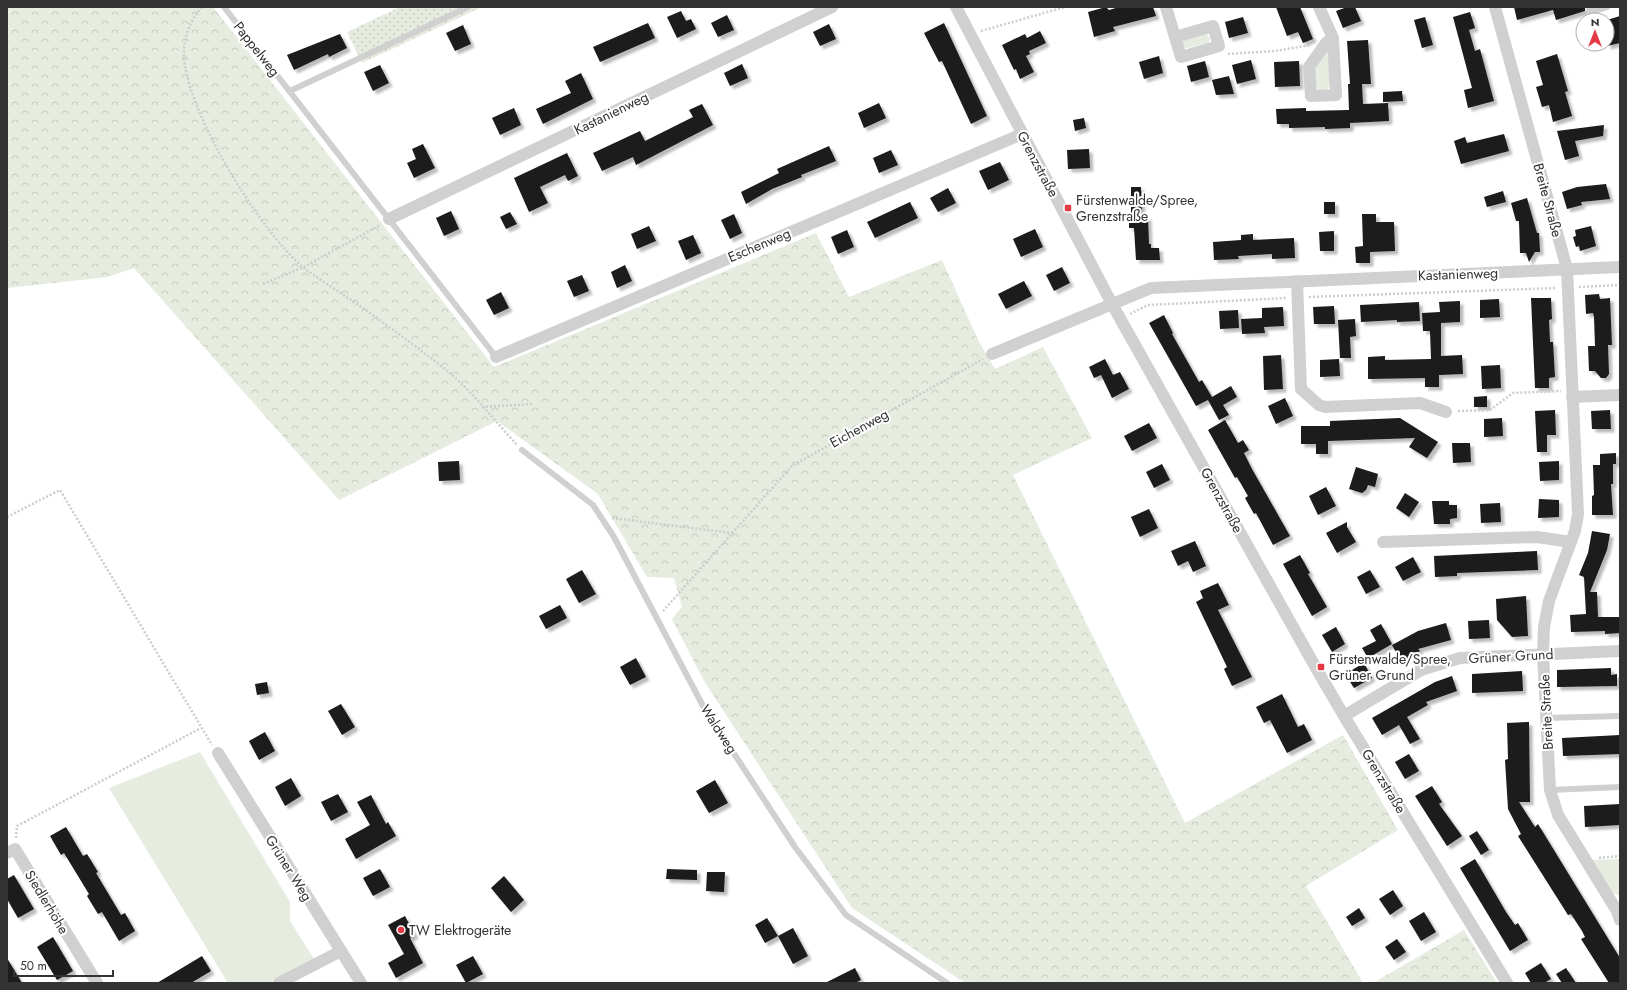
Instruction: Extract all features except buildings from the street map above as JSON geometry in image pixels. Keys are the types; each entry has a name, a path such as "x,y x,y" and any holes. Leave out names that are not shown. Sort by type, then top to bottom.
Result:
{"street":[{"name":"Kastanienweg","path":"389,219 832,7"},
{"name":"Grenzstraße","path":"956,7 1112,304 1344,716 1507,983"},
{"path":"1166,7 1175,37 1181,57 1219,46 1213,26 1175,37"},
{"path":"1319,7 1329,41"},
{"name":"Breite Straße","path":"1495,7 1567,269 1578,514 1575,531 1549,601 1544,627 1543,654 1550,790 1558,816 1619,914"},
{"name":"Eschenweg","path":"496,357 1022,134"},
{"name":"Kastanienweg","path":"1112,304 1151,288 1296,280 1620,267"},
{"path":"1296,280 1301,389 1319,405 1325,407 1420,403 1446,412"},
{"path":"992,354 1112,304"},
{"path":"1572,394 1620,395"},
{"path":"1382,542 1537,537 1571,542"},
{"name":"Grüner Grund","path":"1344,716 1421,670 1460,658 1620,651"},
{"name":"Grüner Weg","path":"218,753 361,983"},
{"name":"Siedlerhöhe","path":"11,851 97,983"},
{"path":"279,983 341,952"}],"lane":[{"name":"Pappelweg","path":"224,7 290,91"},
{"path":"468,7 290,91 496,357"},
{"path":"1589,7 1590,12 1607,7"},
{"name":"Waldweg","path":"522,450 593,505 614,537 703,706 795,847 846,915 947,983"},
{"path":"1546,718 1620,716"},
{"path":"1550,790 1620,787"}],"path":[{"path":"202,7 194,17 186,33 184,52 189,88 223,162 272,235 304,267 376,318 452,375 522,450"},
{"path":"971,34 1065,7"},
{"path":"1219,46 1226,54 1275,51 1329,41"},
{"path":"263,284 304,267 389,219"},
{"path":"1121,319 1148,305 1620,285"},
{"name":"Eichenweg","path":"656,619 792,466 992,354"},
{"path":"1446,412 1490,410 1513,393 1572,394"},
{"path":"482,407 532,404"},
{"path":"7,517 60,490 201,728 218,753"},
{"path":"600,516 732,533"},
{"path":"11,851 17,826 201,728"},
{"path":"1583,858 1620,856"}],"green space":[{"path":"7,7 213,7 494,367 816,233 849,297 942,260 979,342 995,369 1043,347 1092,438 1013,475 1185,823 1343,735 1398,830 1306,886 1363,983 965,983 852,908 704,681 672,619 682,607 674,578 647,577 598,494 497,421 339,500 134,268 108,277 7,288"},
{"path":"400,7 482,7 362,63 347,32"},
{"path":"1206,33 1210,39 1208,43 1187,48 1183,47 1181,43 1183,40"},
{"path":"1327,50 1329,50 1331,85 1325,91 1320,91 1314,85 1313,69"},
{"path":"200,752 290,902 290,921 314,959 269,983 228,983 109,788"},
{"path":"1620,859 1620,896 1613,893 1591,860"},
{"path":"1464,930 1497,983 1373,983"}],"place":[{"name":"Fürstenwalde/Spree, Grenzstraße","path":"1068,208"},
{"name":"Fürstenwalde/Spree, Grüner Grund","path":"1321,667"},
{"name":"TW Elektrogeräte","path":"401,930"}]}
